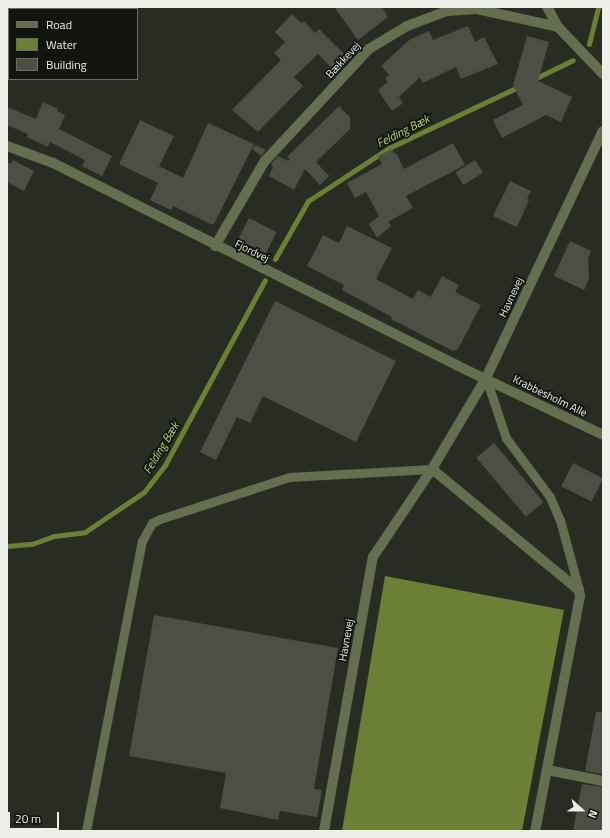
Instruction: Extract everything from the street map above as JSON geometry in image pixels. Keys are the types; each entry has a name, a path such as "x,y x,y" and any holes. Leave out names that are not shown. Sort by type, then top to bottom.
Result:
{"street":[{"path":"547,7 558,28 603,74"},
{"name":"Bækkevej","path":"215,246 264,162 369,49 407,26 447,12 477,9 558,28"},
{"name":"Havnevej","path":"324,831 373,557 432,469 486,378 603,131"},
{"name":"Fjordvej","path":"7,146 53,163 215,246 486,378"},
{"name":"Krabbesholm Alle","path":"486,378 603,435"},
{"path":"432,469 580,590 535,831"},
{"path":"547,770 603,781"}],"lane":[{"path":"486,378 506,438 550,497 560,520 580,590"},
{"path":"86,831 142,541 152,524 160,518 289,477 432,469"}],"water":[{"path":"385,576 564,610 522,831 342,831"}],"building":[{"path":"334,7 382,7 388,17 358,40"},
{"path":"292,14 301,23 304,21 315,33 319,29 347,57 334,70 318,54 294,77 303,86 258,132 232,110 281,60 274,53 285,42 275,32"},
{"path":"468,26 475,42 484,37 498,64 461,79 456,67 423,83 420,77 399,97 403,103 392,111 378,90 388,82 385,78 389,75 381,66 409,40 429,31 433,40"},
{"path":"527,36 549,42 538,81 572,97 561,122 546,115 502,138 493,120 523,105 513,85"},
{"path":"43,102 58,109 57,111 65,115 59,129 112,156 102,176 82,166 85,160 50,142 48,147 27,137 28,134 7,125 7,107 36,119"},
{"path":"339,106 350,117 350,129 316,162 329,176 320,185 305,169 294,190 269,176 273,167 271,164 278,156 288,161 290,159 287,157"},
{"path":"140,120 174,136 159,166 183,178 208,123 254,144 214,224 211,224 173,206 171,210 150,200 158,183 119,164"},
{"path":"453,143 465,165 406,196 413,208 388,222 391,226 377,238 369,224 379,216 366,192 355,198 347,183 382,164 378,156 392,149 394,153 396,153 404,169"},
{"path":"255,145 266,150 261,156 252,149"},
{"path":"13,160 34,171 24,191 7,182 7,162 11,164"},
{"path":"475,160 483,173 463,185 455,172"},
{"path":"510,181 531,191 527,199 529,200 517,227 493,216"},
{"path":"249,218 277,232 266,253 238,239"},
{"path":"347,226 392,248 376,279 413,299 418,290 431,297 442,276 459,285 455,292 481,305 458,349 453,351 391,319 392,317 342,290 344,285 307,266 323,235 339,243"},
{"path":"570,241 591,251 588,258 589,278 584,290 554,276"},
{"path":"275,301 396,361 356,442 263,396 250,423 237,417 216,460 200,452"},
{"path":"494,443 543,502 526,517 476,458"},
{"path":"573,463 603,478 591,502 561,486"},
{"path":"154,615 338,648 314,789 322,790 317,817 280,811 278,820 220,808 226,773 129,756"},
{"path":"596,712 603,712 603,774 585,771"},
{"path":"582,784 603,787 603,831 573,831"}],"waterway":[{"name":"Felding Bæk","path":"589,44 598,7"},
{"name":"Felding Bæk","path":"534,79 573,60"},
{"name":"Felding Bæk","path":"275,259 308,201 389,148 520,86"},
{"name":"Felding Bæk","path":"7,546 32,544 54,536 85,532 144,492 165,465 265,280"}]}
